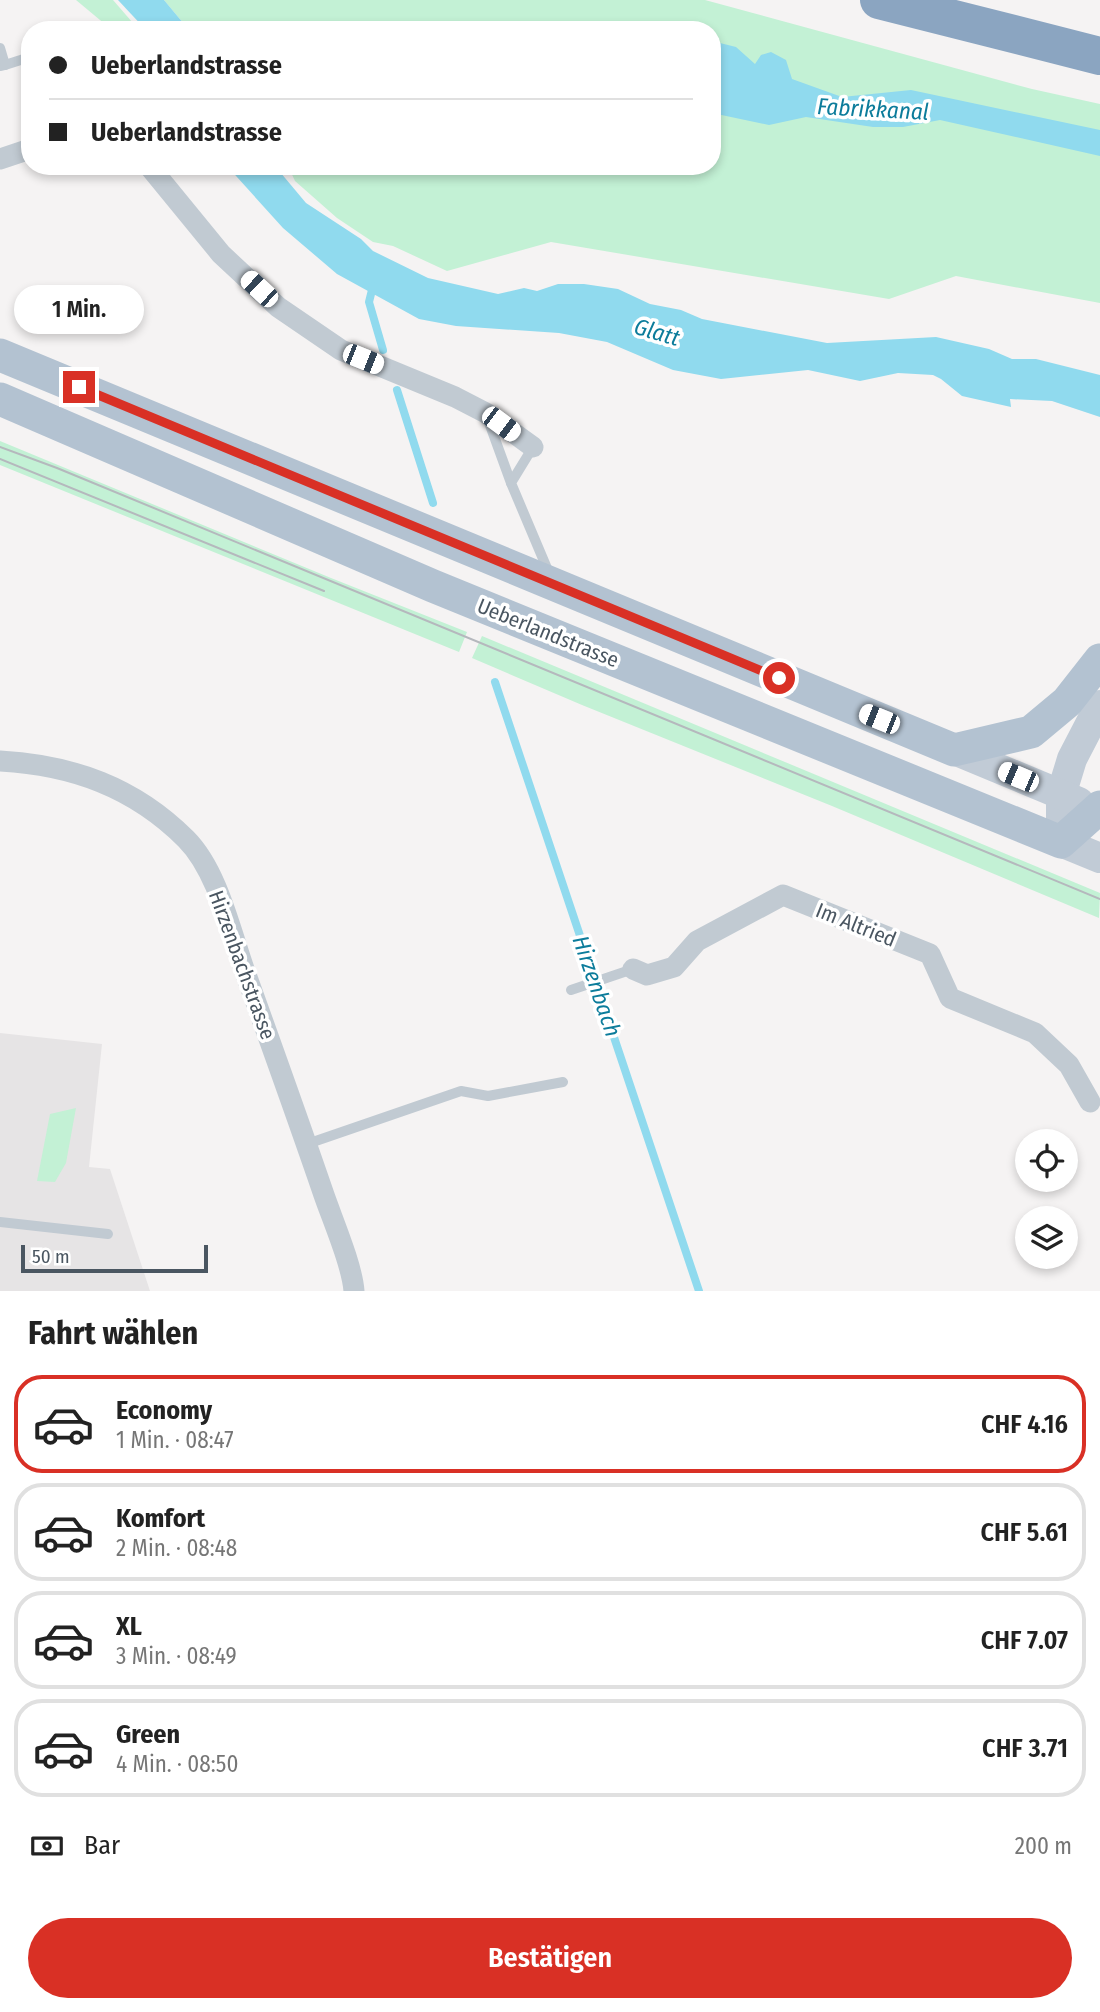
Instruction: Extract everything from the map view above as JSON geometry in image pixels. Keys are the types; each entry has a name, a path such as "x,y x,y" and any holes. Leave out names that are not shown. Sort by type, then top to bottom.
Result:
{"highway":[{"path":"879,0 1100,56"}],"main road":[{"path":"0,355 554,586 1100,809"},
{"name":"Ueberlandstrasse","path":"0,399 433,586 1100,858"},
{"path":"954,750 1031,732 1067,702 1100,660"},
{"path":"1061,842 1061,795 1072,760 1100,705"},
{"path":"1061,842 1100,809"}],"street":[{"path":"0,159 21,152"},
{"path":"156,175 221,254 278,307 341,350 456,397 485,413 533,447"},
{"name":"Hirzenbachstrasse","path":"0,761 35,763 90,777 137,801 187,840 198,853 220,900 307,1144 354,1291"},
{"name":"Im Altried","path":"633,969 648,975 674,967 697,941 783,895 930,954 950,999 1035,1033 1069,1065 1095,1103"}],"lane":[{"path":"0,48 3,65 21,60"},
{"path":"485,413 554,586"},
{"path":"511,483 533,447"},
{"name":"Im Altried","path":"571,990 633,969"},
{"path":"307,1144 461,1091 488,1096 563,1082"},
{"path":"0,1222 108,1234"}],"shaded area":[{"path":"0,1033 102,1044 89,1167 110,1169 150,1291 0,1291"}],"green space":[{"path":"76,0 113,0 131,21 101,21"},
{"path":"164,0 705,0 1032,89 1100,104 1100,303 956,276 889,299 551,242 447,271 393,246 373,242 337,218 295,181 292,175 721,175 721,21 182,21"},
{"path":"0,441 467,632 459,652 0,465"},
{"path":"482,636 1100,893 1099,918 472,658"},
{"path":"76,1108 66,1163 55,1182 37,1181 50,1114"}],"water":[{"path":"118,0 164,0 182,21 138,21"},
{"name":"Fabrikkanal","path":"721,43 736,47 755,64 761,55 771,52 786,60 792,79 842,97 911,90 1100,130 1100,156 940,120 903,127 873,127 806,117 769,125 721,115"},
{"name":"Glatt","path":"235,175 283,175 306,203 361,239 373,251 428,278 498,294 524,288 537,291 558,284 584,284 618,289 650,304 681,310 702,319 827,343 936,337 989,349 1012,359 1036,359 1100,375 1100,417 1052,401 1010,399 1011,407 962,396 933,375 898,373 860,381 808,370 721,379 673,370 607,342 559,333 456,326 419,319 337,274 283,228"}],"waterway":[{"name":"Hirzenbach","path":"373,286 369,302 383,350"},
{"name":"Hirzenbach","path":"397,390 433,503"},
{"name":"Hirzenbach","path":"495,682 699,1291"}],"tram line":[{"path":"0,447 57,468 1100,899"},
{"path":"0,459 324,591"}],"route":[{"path":"79,387 779,678"}]}
